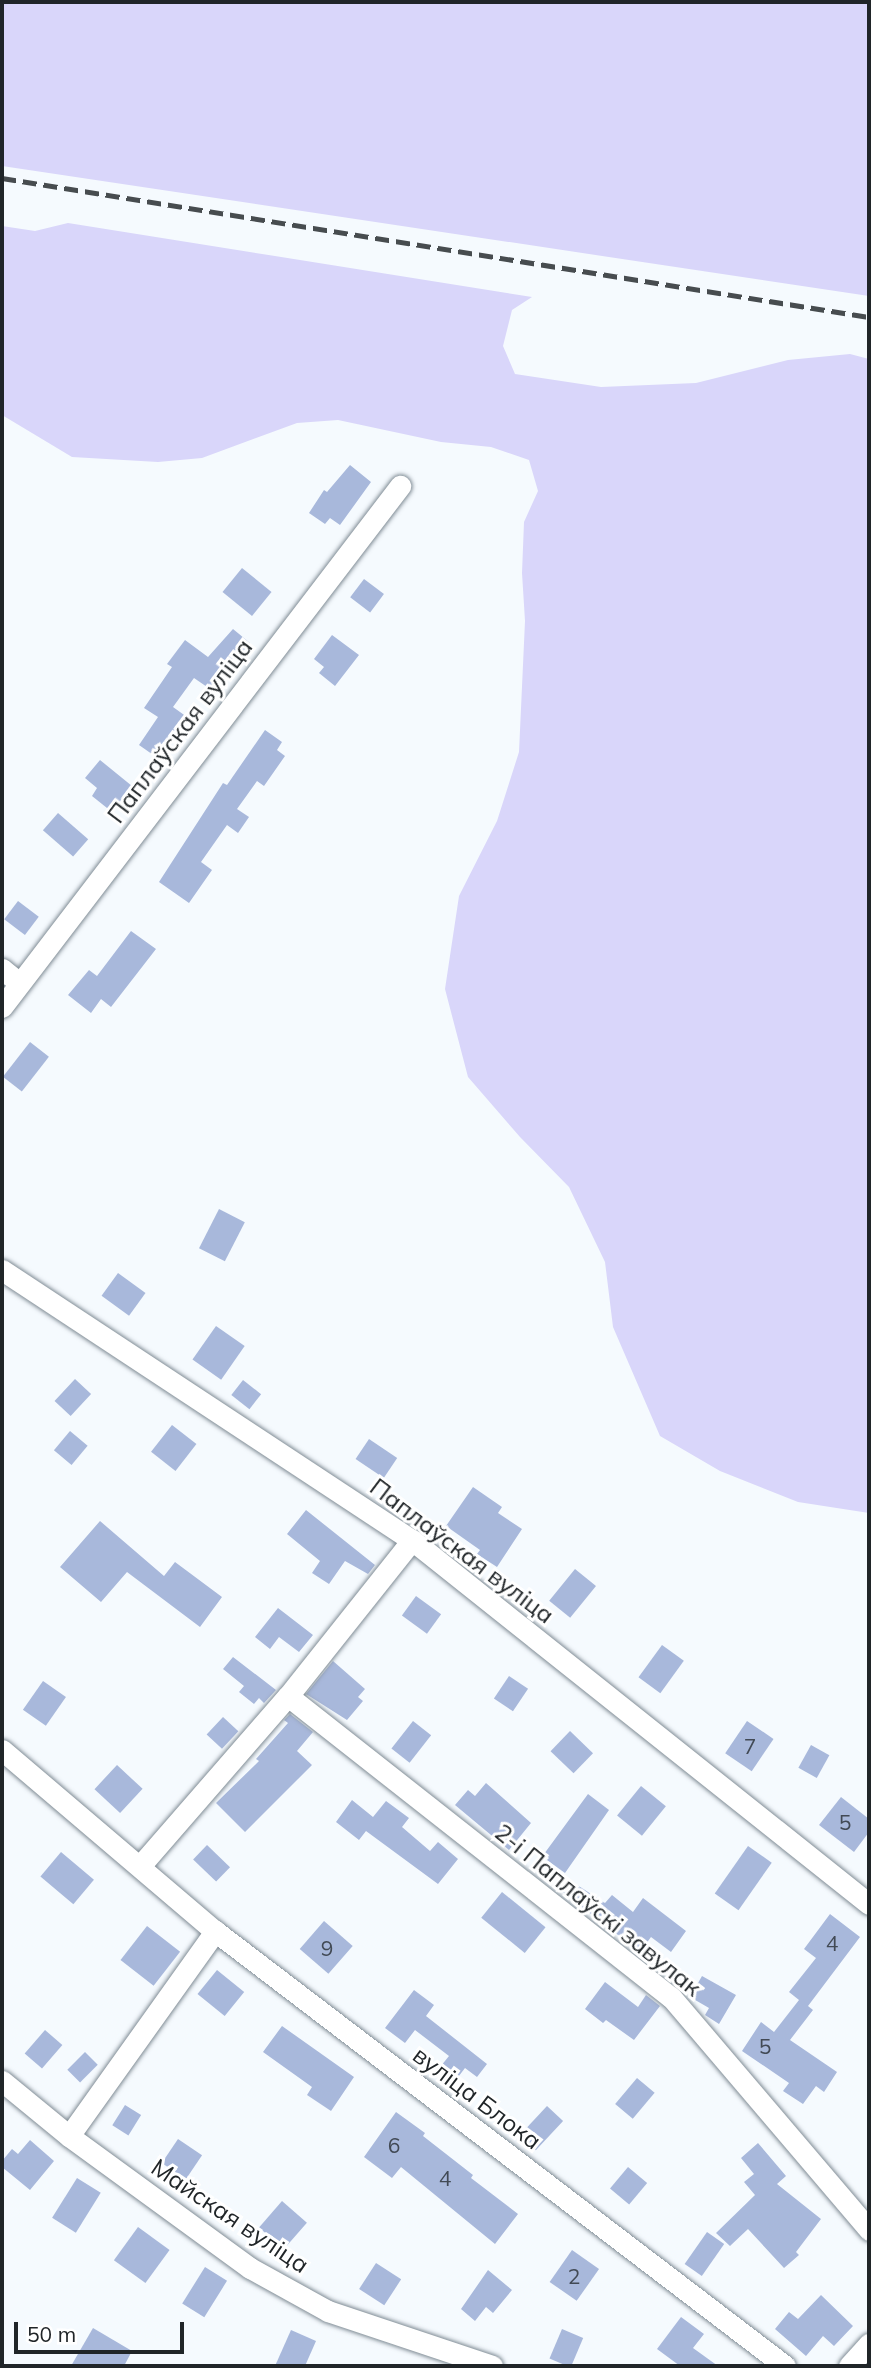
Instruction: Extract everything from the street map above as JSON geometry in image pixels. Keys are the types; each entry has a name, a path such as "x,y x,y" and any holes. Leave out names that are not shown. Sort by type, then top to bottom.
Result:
{"street":[{"name":"Паплаўская вуліца","path":"2,1007 400,486"},
{"path":"2,969 19,983"},
{"name":"Паплаўская вуліца","path":"2,1270 412,1540 869,1904"},
{"path":"140,1867 288,1696 412,1540"},
{"name":"2-і Паплаўскі завулак","path":"288,1696 671,1997 869,2230"},
{"name":"вуліца Блока","path":"2,1750 215,1931 785,2366"},
{"path":"69,2136 215,1931"},
{"name":"Майская вуліца","path":"2,2081 69,2136 250,2268 328,2311 492,2366"},
{"path":"849,2366 869,2344"}],"shaded area":[{"path":"2,2 869,2 869,296 2,166"},
{"path":"68,223 532,297 512,310 503,346 515,374 601,387 696,383 788,360 850,354 869,359 869,1513 798,1502 720,1471 660,1436 613,1327 605,1262 569,1187 520,1137 468,1077 445,989 459,896 497,821 519,752 525,621 522,573 524,522 538,491 529,460 491,447 441,442 338,420 297,423 202,458 158,462 72,457 2,415 2,226 35,231"}],"building":[{"path":"350,465 371,482 340,525 330,518 325,524 309,513 324,490 327,492"},
{"path":"242,568 272,592 252,616 222,592"},
{"path":"364,579 384,594 370,612 350,597"},
{"path":"233,629 250,643 238,657 236,654 210,689 194,678 173,707 187,717 159,759 139,745 158,717 144,708 172,667 167,664 185,640 208,657"},
{"path":"332,635 359,655 335,686 319,673 324,667 314,659"},
{"path":"265,730 282,742 277,750 285,756 264,786 257,781 237,809 249,817 238,833 227,825 201,862 212,870 189,903 159,882 223,783 227,785"},
{"path":"100,760 132,786 112,812 92,796 97,788 85,778"},
{"path":"58,813 88,839 73,857 43,830"},
{"path":"18,901 39,917 25,935 4,919"},
{"path":"131,931 156,949 111,1007 101,999 91,1013 68,995 89,970 97,976"},
{"path":"30,1042 49,1057 22,1091 3,1077"},
{"path":"219,1209 245,1222 225,1261 199,1248"},
{"path":"118,1273 146,1293 129,1316 102,1296"},
{"path":"216,1326 245,1346 221,1380 192,1360"},
{"path":"75,1379 91,1394 71,1416 55,1401"},
{"path":"243,1380 261,1394 249,1409 231,1395"},
{"path":"172,1425 196,1444 175,1471 151,1452"},
{"path":"70,1431 88,1446 72,1465 54,1450"},
{"path":"369,1439 397,1458 384,1478 356,1459"},
{"path":"473,1487 502,1507 498,1513 522,1529 497,1567 477,1554 480,1550 446,1526"},
{"path":"306,1510 375,1565 368,1574 345,1561 329,1584 312,1573 320,1561 287,1534"},
{"path":"100,1521 164,1576 175,1562 222,1597 200,1627 127,1572 101,1602 60,1567"},
{"path":"575,1569 596,1586 570,1618 549,1601"},
{"path":"416,1596 441,1614 427,1634 402,1615"},
{"path":"278,1608 313,1635 299,1652 279,1637 270,1649 255,1637"},
{"path":"662,1645 684,1661 660,1693 638,1677"},
{"path":"233,1657 276,1690 264,1703 259,1698 254,1704 239,1692 244,1686 223,1669"},
{"path":"333,1661 365,1689 358,1697 363,1701 347,1720 306,1694"},
{"path":"509,1676 528,1689 513,1711 494,1698"},
{"path":"43,1681 66,1697 46,1726 23,1710"},
{"path":"290,1714 313,1732 297,1751 312,1765 245,1832 216,1803 259,1761 256,1759 288,1723 284,1720"},
{"path":"223,1717 238,1731 222,1749 207,1735"},
{"path":"413,1721 431,1735 410,1763 391,1749"},
{"path":"747,1721 774,1739 752,1771 725,1753"},
{"path":"570,1731 593,1753 574,1773 551,1751"},
{"path":"811,1745 829,1755 817,1778 798,1768"},
{"path":"117,1765 143,1789 120,1813 94,1789"},
{"path":"486,1783 531,1823 509,1850 455,1805 468,1790 475,1796"},
{"path":"641,1786 666,1806 642,1836 617,1816"},
{"path":"588,1794 609,1810 565,1873 547,1860 549,1858 544,1854"},
{"path":"841,1797 869,1819 869,1832 854,1852 819,1825"},
{"path":"352,1800 373,1817 386,1801 409,1818 402,1827 430,1851 438,1842 458,1859 438,1884 366,1831 359,1840 336,1822"},
{"path":"207,1845 230,1867 216,1882 193,1859"},
{"path":"748,1846 772,1863 738,1910 715,1894"},
{"path":"61,1852 94,1880 73,1904 40,1877"},
{"path":"568,1879 605,1903 612,1895 633,1912 643,1898 686,1931 671,1952 651,1937 640,1952 560,1890"},
{"path":"502,1892 546,1927 525,1953 481,1918"},
{"path":"830,1914 860,1937 808,2006 813,2010 790,2040 837,2072 824,2092 816,2086 803,2104 783,2091 789,2083 742,2051 761,2022 774,2032 799,2000 789,1992 816,1958 804,1949"},
{"path":"324,1921 353,1946 328,1974 300,1949"},
{"path":"147,1926 180,1952 154,1986 121,1960"},
{"path":"217,1970 244,1992 225,2016 197,1994"},
{"path":"702,1976 736,1995 719,2024 705,2015 709,2008 690,1997"},
{"path":"605,1982 638,2007 646,1995 660,2006 634,2040 606,2020 603,2023 585,2009"},
{"path":"414,1990 434,2005 426,2016 487,2064 477,2077 465,2068 452,2085 436,2072 449,2056 415,2030 405,2043 385,2028"},
{"path":"282,2026 354,2077 331,2111 307,2095 312,2087 263,2052"},
{"path":"45,2030 62,2045 42,2068 25,2053"},
{"path":"85,2052 98,2065 80,2082 67,2070"},
{"path":"637,2078 655,2093 633,2119 615,2104"},
{"path":"125,2105 141,2115 128,2135 112,2125"},
{"path":"547,2106 563,2121 536,2150 520,2135"},
{"path":"396,2112 425,2133 423,2136 473,2175 471,2178 518,2214 495,2244 401,2167 392,2178 364,2157"},
{"path":"178,2139 202,2155 186,2179 162,2163"},
{"path":"30,2140 54,2161 30,2190 2,2167 2,2161 12,2149 18,2154"},
{"path":"758,2143 786,2176 777,2184 821,2219 796,2252 799,2255 784,2268 748,2229 730,2246 716,2233 755,2195 744,2182 754,2174 741,2158"},
{"path":"628,2167 647,2183 629,2205 610,2188"},
{"path":"77,2178 101,2193 76,2233 52,2218"},
{"path":"282,2201 307,2223 284,2249 259,2227"},
{"path":"138,2227 170,2250 145,2283 114,2260"},
{"path":"707,2232 724,2244 702,2276 685,2264"},
{"path":"572,2250 599,2269 577,2301 550,2282"},
{"path":"376,2263 401,2279 384,2305 359,2289"},
{"path":"205,2267 227,2281 204,2317 182,2303"},
{"path":"488,2270 512,2290 493,2313 486,2307 475,2321 461,2309"},
{"path":"821,2295 853,2326 834,2346 823,2336 806,2356 775,2329 789,2312 798,2319"},
{"path":"681,2317 704,2334 693,2348 718,2366 680,2366 657,2349"},
{"path":"93,2328 132,2351 124,2366 71,2366"},
{"path":"562,2329 583,2338 571,2366 549,2358"},
{"path":"291,2330 316,2341 305,2366 275,2366"}],"railway":[{"path":"2,178 869,317"}]}
